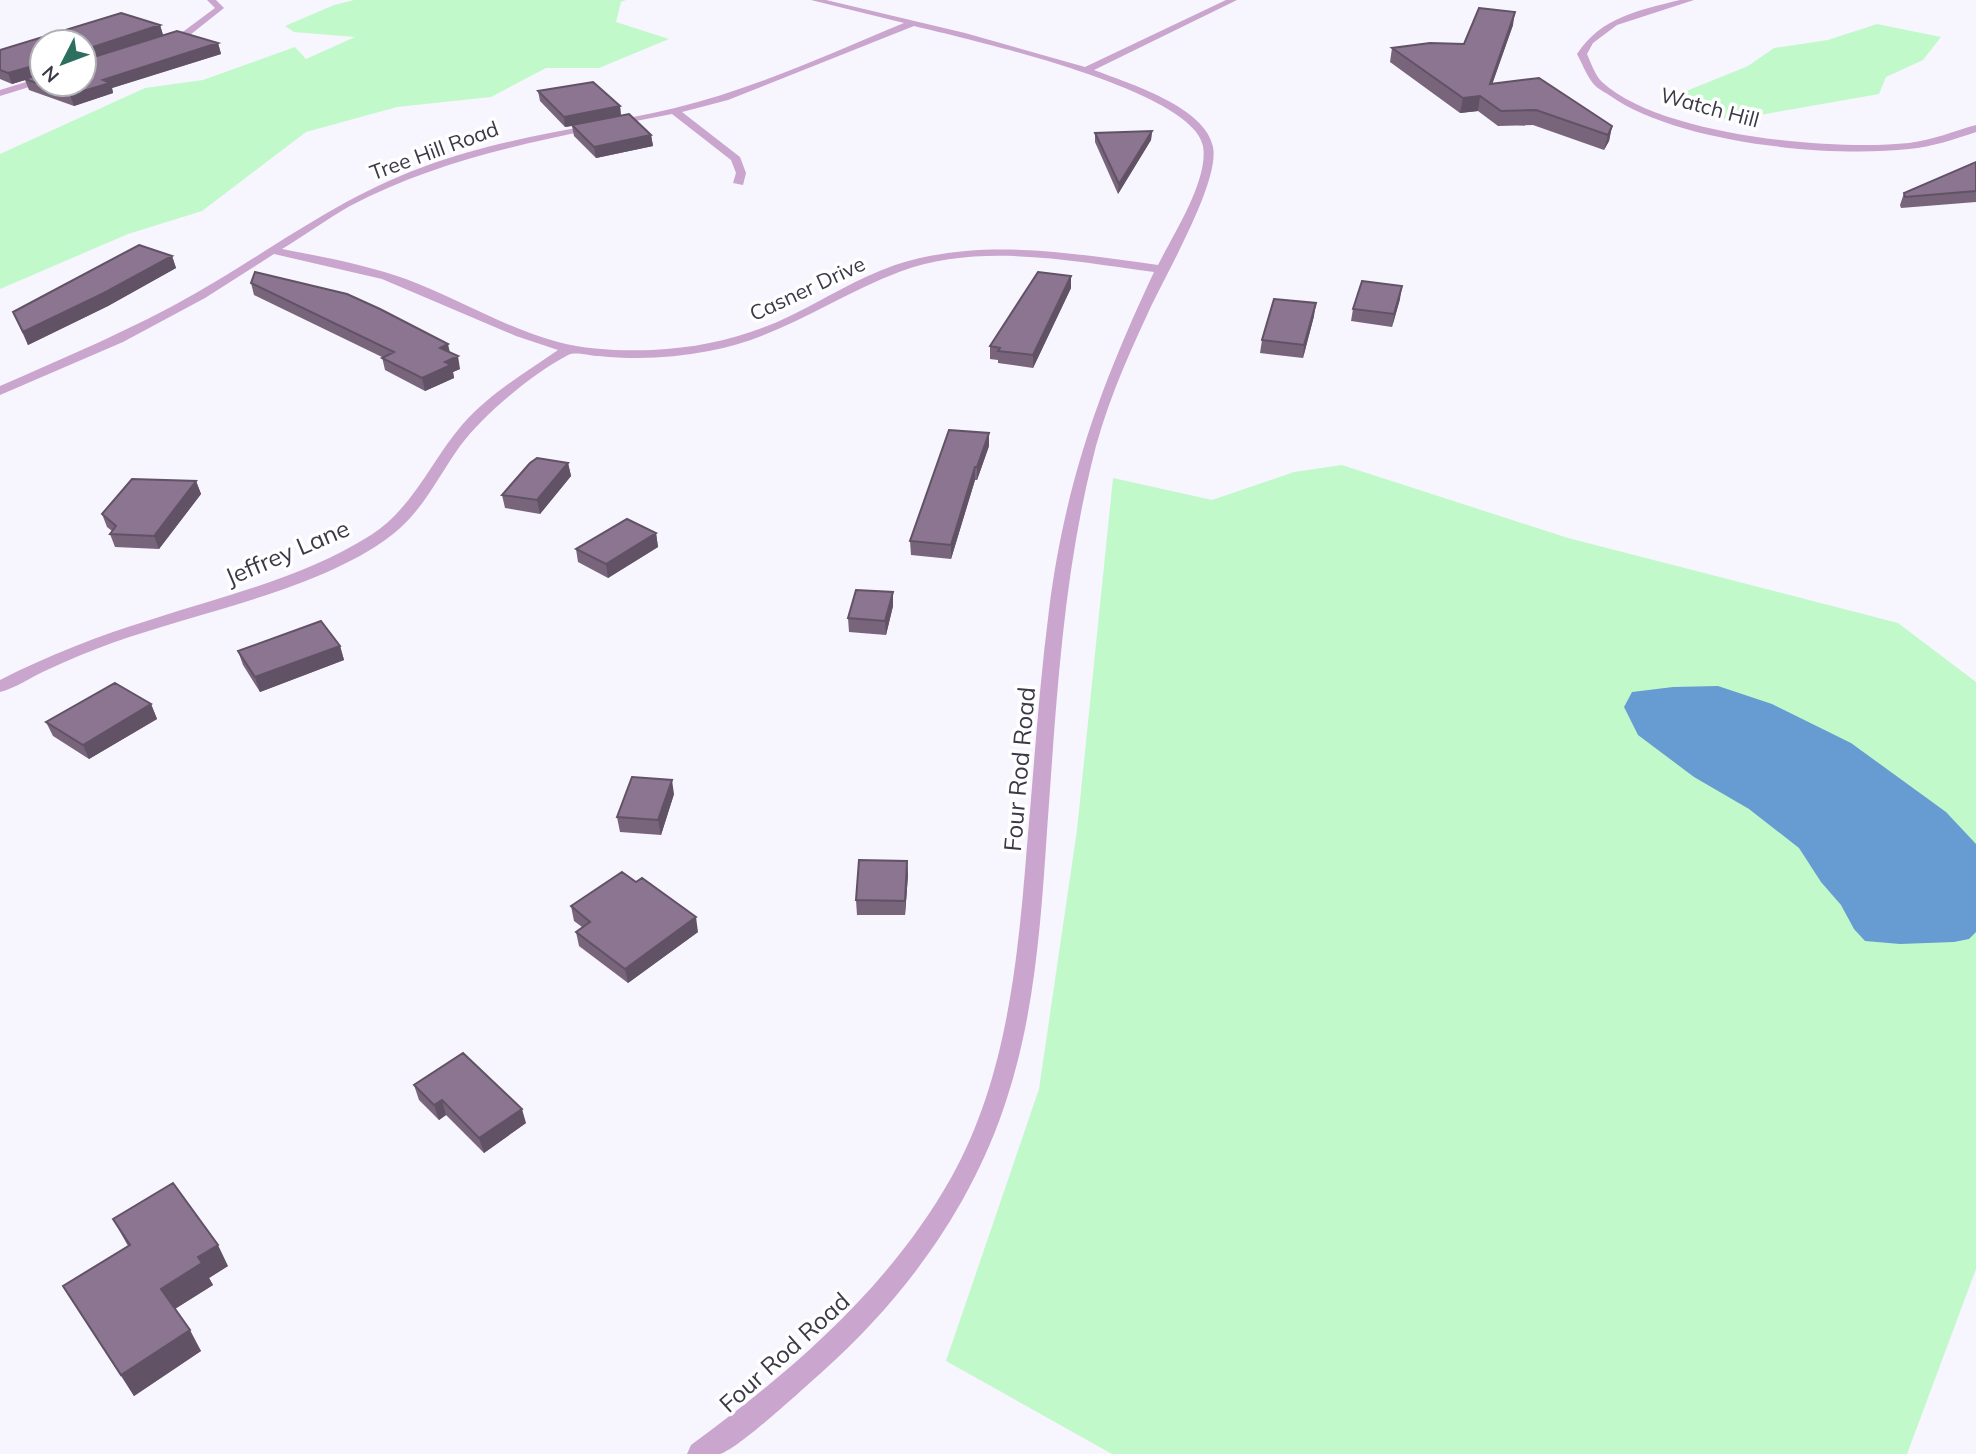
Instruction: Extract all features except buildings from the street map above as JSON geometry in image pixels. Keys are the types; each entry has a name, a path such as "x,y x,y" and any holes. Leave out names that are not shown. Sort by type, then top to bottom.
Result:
{"street":[{"path":"149,46 187,33 220,8 211,0"},
{"name":"Four Rod Road","path":"700,1454 765,1408 842,1339 906,1268 952,1198 984,1132 1011,1050 1028,961 1059,592 1083,472 1117,371 1206,173 1210,157 1208,143 1200,128 1185,114 1159,98 1086,70 816,0"},
{"path":"1086,70 1233,0"},
{"name":"Watch Hill","path":"1690,0 1621,21 1594,36 1582,54 1589,74 1613,94 1658,115 1716,133 1773,143 1826,148 1910,146 1976,128"},
{"name":"Tree Hill Road","path":"0,391 118,339 201,295 346,204 436,165 508,143 674,111 756,88 912,23"},
{"path":"0,93 28,84"},
{"path":"674,111 736,159 741,173 738,183"},
{"name":"Casner Drive","path":"274,251 332,262 403,283 502,326 568,348 606,353 649,354 737,341 777,327 884,273 950,255 983,251 1022,252 1162,269"},
{"name":"Jeffrey Lane","path":"0,687 43,663 104,640 243,598 307,574 381,536 405,514 469,425 499,399 568,348"}],"green space":[{"path":"354,0 626,0 621,2 616,22 669,39 599,68 546,68 491,97 397,107 306,132 202,211 128,234 0,289 0,154 145,88 203,80 295,47 306,59 355,37 294,32 285,26 334,5"},
{"path":"1877,24 1941,37 1923,60 1886,77 1879,94 1743,118 1712,119 1687,106 1684,92 1748,66 1774,48 1828,40"},
{"path":"1342,465 1568,538 1898,623 1976,682 1976,1269 1907,1454 1112,1454 946,1361 1039,1089 1077,830 1113,478 1212,500 1294,472"}],"water":[{"path":"1718,686 1772,704 1851,743 1946,812 1976,844 1976,932 1969,939 1954,942 1900,944 1865,941 1799,848 1749,809 1694,777 1638,735 1624,707 1632,692 1673,687"}]}
